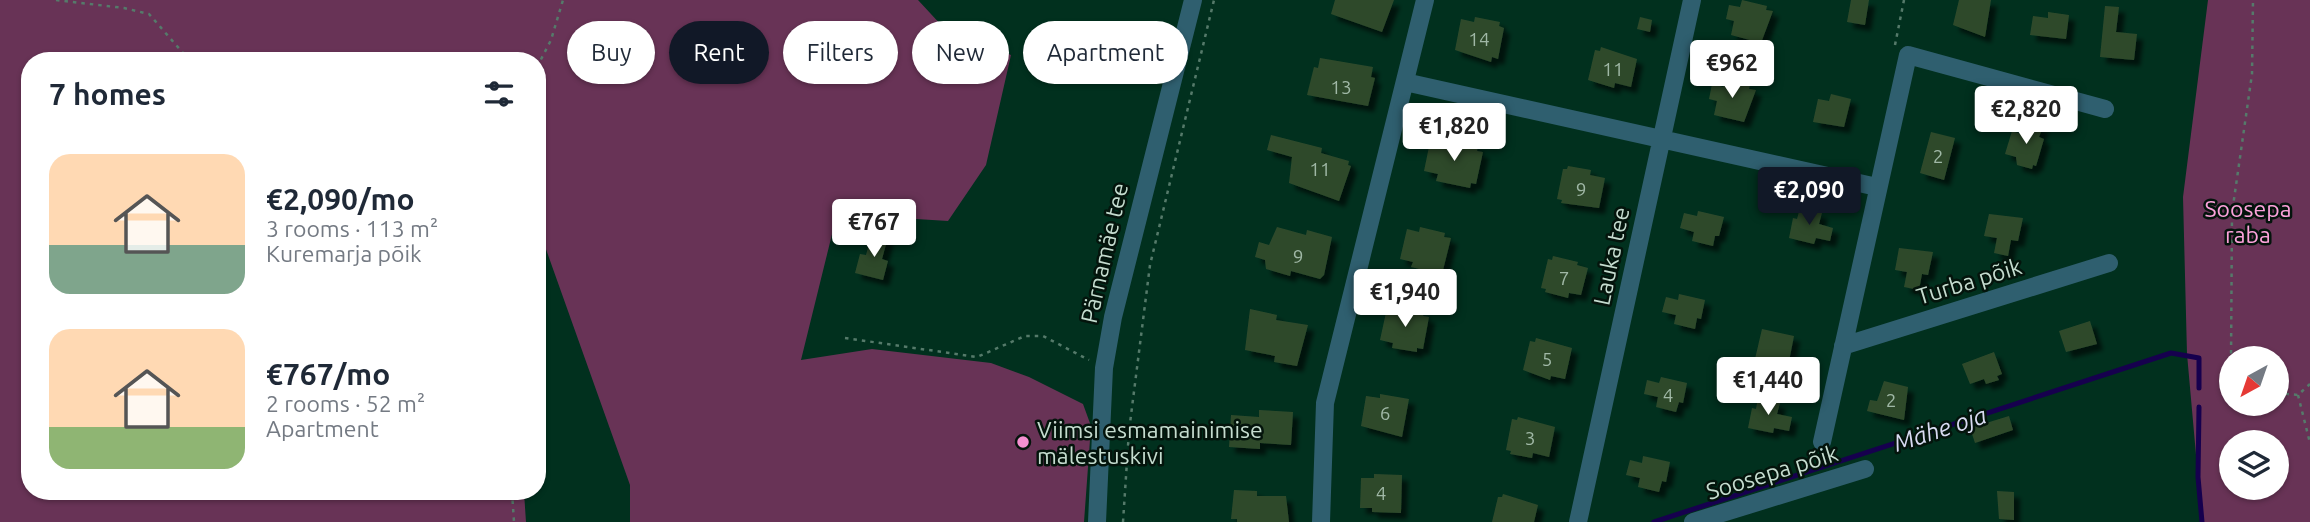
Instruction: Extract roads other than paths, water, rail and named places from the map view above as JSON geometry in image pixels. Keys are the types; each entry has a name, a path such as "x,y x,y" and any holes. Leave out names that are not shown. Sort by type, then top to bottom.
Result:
{"street":[{"name":"Pärnamäe tee","path":"1097,522 1104,368 1125,261 1193,0"},
{"path":"1321,522 1325,403 1425,0"},
{"name":"Lauka tee","path":"1578,522 1692,0"},
{"path":"1822,442 1908,55 2105,109"},
{"path":"1405,82 1877,187"},
{"name":"Turba põik","path":"1843,345 2109,262"},
{"name":"Soosepa põik","path":"1693,522 1865,469"}],"waterway":[{"name":"Mähe oja","path":"1654,522 2171,353 2199,358 2199,388"},
{"name":"Mähe oja","path":"2199,407 2198,477 2202,522"}],"place":[{"name":"Viimsi esmamainimise mälestuskivi","path":"1023,442"}],"park label":[{"name":"Soosepa raba","path":"2248,221"}]}
